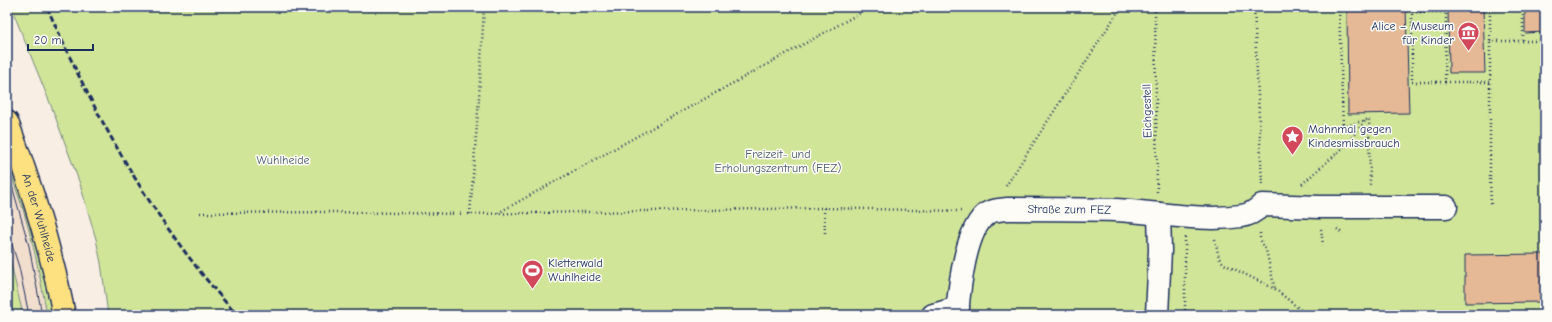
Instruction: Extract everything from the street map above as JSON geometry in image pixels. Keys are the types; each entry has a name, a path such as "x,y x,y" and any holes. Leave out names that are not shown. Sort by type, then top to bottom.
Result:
{"main road":[{"name":"An der Wuhlheide","path":"7,122 24,167 44,228 64,315"}],"lane":[{"name":"Straße zum FEZ","path":"989,212 1006,209 1117,210 1185,217 1240,217 1272,206"},
{"path":"1272,206 1446,207"},
{"path":"933,315 957,312 966,255 971,238 978,224 989,212"},
{"path":"1157,315 1160,250 1159,214"}],"path":[{"path":"470,214 484,7"},
{"path":"498,213 871,7"},
{"path":"200,213 331,212 470,214 824,208 936,209 989,212 1121,7"},
{"name":"Eichgestell","path":"1155,7 1157,196 1159,214"},
{"path":"1254,7 1272,206 1260,239 1266,250 1275,289"},
{"path":"1339,7 1343,127 1367,119"},
{"path":"1490,7 1491,206"},
{"path":"1523,7 1523,41"},
{"path":"1445,82 1446,12 1412,12 1412,82 1445,82 1490,82"},
{"path":"1490,41 1545,41"},
{"path":"1272,206 1286,198 1345,146 1367,119"},
{"path":"1367,119 1369,119 1370,207"},
{"path":"824,208 825,233"},
{"path":"1185,217 1185,315"},
{"path":"1211,217 1219,258 1224,264 1275,289 1307,315"}],"shaded area":[{"path":"7,160 24,214 47,315 23,315 7,247"}],"green space":[{"name":"Wuhlheide","path":"11,7 1545,7 1545,315 108,315 96,239 80,184 52,108"},
{"path":"7,148 30,215 55,315 47,315 40,276 24,213 11,173 7,156"},
{"path":"7,247 23,315 13,315 7,285"}],"building":[{"path":"1347,7 1406,7 1409,113 1348,114"},
{"path":"1448,7 1483,7 1485,73 1449,73"},
{"path":"1525,7 1545,7 1545,32 1525,33"},
{"path":"1545,254 1545,302 1465,303 1465,255"}],"tram line":[{"path":"7,168 29,246 42,315"},
{"path":"7,229 19,267 29,315"}],"railway":[{"path":"47,7 66,49 107,130 154,208 207,281 237,315"}],"place":[{"name":"Alice – Museum für Kinder","path":"1469,52"},
{"name":"Mahnmal gegen Kindesmissbrauch","path":"1293,156"},
{"name":"Kletterwald Wuhlheide","path":"533,290"}],"park label":[{"name":"Freizeit- und Erholungszentrum (FEZ)","path":"778,161"}]}
